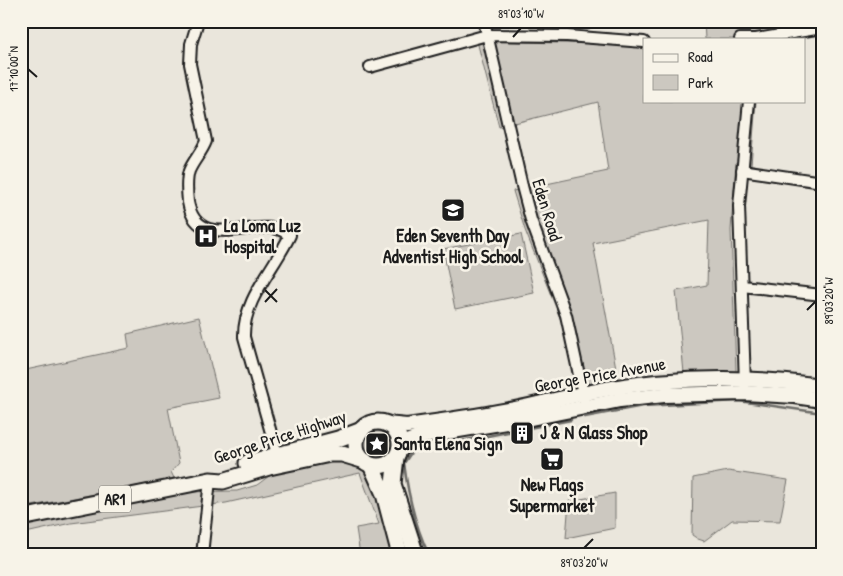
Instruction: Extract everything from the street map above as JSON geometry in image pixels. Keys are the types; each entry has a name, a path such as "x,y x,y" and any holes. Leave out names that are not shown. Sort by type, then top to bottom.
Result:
{"highway":[{"path":"400,555 384,494 368,463 357,450 356,443 362,430 373,423 386,424 392,428 399,438 393,484 416,555"},
{"name":"George Price Highway","path":"210,480 221,472 277,454 338,439 362,430"},
{"name":"George Price Highway","path":"21,518 210,480 223,481 330,454 342,454 368,463"},
{"path":"368,463 382,466 387,464 397,454"}],"main road":[{"name":"George Price Avenue","path":"745,386 769,379 822,386"},
{"name":"George Price Avenue","path":"397,454 409,441 423,436 531,418 584,400 655,382 745,386 822,400"},
{"name":"George Price Avenue","path":"386,424 407,426 527,406 584,400"}],"street":[{"path":"198,21 191,44 190,59 206,141 189,171 187,193 189,208 195,220 208,229 233,231 271,228 279,229 290,235 250,305 244,327 244,336 277,454"},
{"name":"Eden Road","path":"484,21 522,186 531,220 566,315 584,400"},
{"path":"762,38 822,28"},
{"path":"370,67 487,35 567,36 643,42"},
{"path":"745,386 738,206 749,102"},
{"path":"742,170 822,182"},
{"path":"742,286 822,295"},
{"path":"202,555 210,480"}],"green space":[{"path":"704,21 777,21 777,38 705,38"},
{"path":"477,41 643,45 643,102 756,102 751,165 736,162 731,230 736,372 684,373 676,291 707,285 709,220 593,243 618,379 579,386 569,322 562,323 525,230 513,191 608,171 598,102 499,127"},
{"path":"521,234 534,293 455,309 443,249"},
{"path":"199,317 219,398 168,408 179,463 171,472 174,478 21,508 21,371 129,348 127,334"},
{"path":"377,431 386,435 390,444 386,453 377,457 368,453 364,444 368,435"},
{"path":"340,460 362,469 372,481 392,555 360,555 356,528 379,524 360,473 226,503 71,523 21,534 21,524 179,492 237,491 257,485 269,476 302,465"},
{"path":"728,471 788,480 780,521 732,520 704,541 698,539 692,535 693,478"},
{"path":"615,493 615,528 566,538 569,501"}],"waterway":[{"path":"585,417 643,406 739,401 822,413"},
{"path":"429,555 413,510 404,463 415,447 436,446 571,420"}],"place":[{"name":"Eden Seventh Day Adventist High School","path":"453,210"},
{"name":"La Loma Luz Hospital","path":"206,236"},
{"name":"J & N Glass Shop","path":"522,433"},
{"name":"Santa Elena Sign","path":"377,444"},
{"name":"New Flags Supermarket","path":"552,459"}]}
